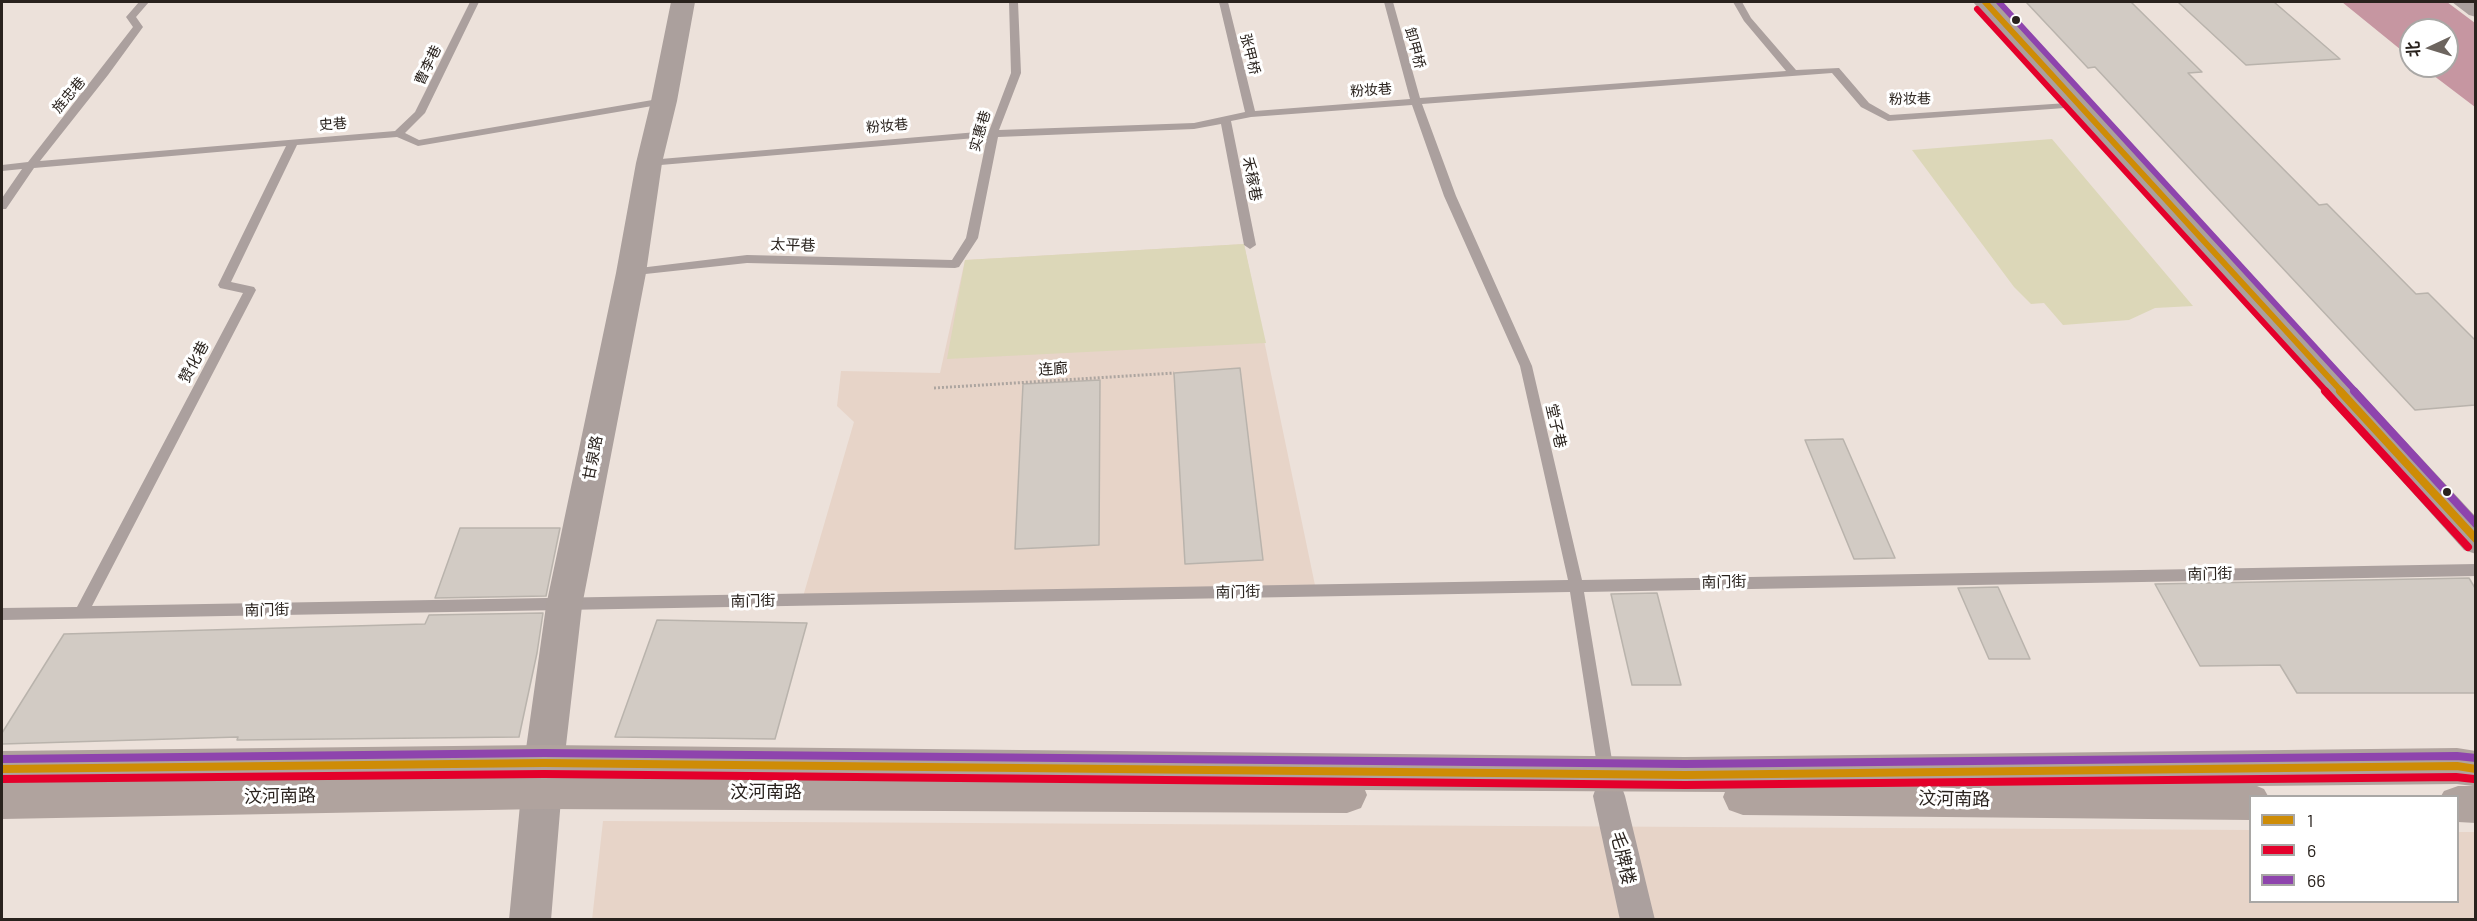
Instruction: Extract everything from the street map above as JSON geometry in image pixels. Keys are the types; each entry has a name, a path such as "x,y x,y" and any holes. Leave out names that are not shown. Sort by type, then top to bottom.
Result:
{"main road":[{"name":"甘泉路","path":"530,920 543,777 564,606 631,273 649,163 664,101 683,2"},
{"path":"1985,2 2475,540"},
{"path":"2004,2 2475,516"},
{"name":"汶河南路","path":"1607,785 2457,766 2475,769"},
{"name":"汶河南路","path":"2,769 543,777 1607,785 2249,802"},
{"name":"汶河南路","path":"2,801 543,777"},
{"path":"2459,804 2475,805"}],"street":[{"path":"2462,2 2475,11"},
{"name":"毛牌楼","path":"1607,785 1638,920"}],"lane":[{"name":"旌忠巷","path":"2,206 28,167 110,70 138,27 131,17 144,2"},
{"name":"曹李巷","path":"398,134 420,113 474,2"},
{"name":"实惠巷","path":"955,264 972,238 993,133 1016,73 1013,2"},
{"name":"张甲桥","path":"1223,2 1251,114"},
{"name":"卸甲桥","path":"1388,2 1416,102"},
{"path":"1738,2 1747,19 1793,73"},
{"name":"粉妆巷","path":"649,163 993,133 1194,126 1251,114 1835,70 1865,105 1888,118 2078,104"},
{"name":"史巷","path":"2,168 398,134 418,142 533,125 664,101"},
{"name":"堂子巷","path":"1416,102 1450,196 1526,366 1576,585 1607,785"},
{"name":"禾稼巷","path":"1225,119 1250,245"},
{"name":"赞化巷","path":"81,613 250,290 224,285 293,142"},
{"name":"太平巷","path":"631,273 747,259 955,264"},
{"name":"南门街","path":"2,614 564,606 1576,585 2475,570"}],"path":[{"name":"连廊","path":"934,388 1174,373"}],"shaded area":[{"path":"2342,2 2447,2 2475,23 2475,107 2437,78 2459,78 2459,18 2399,18 2399,48"},
{"path":"2052,139 2193,306 2155,308 2129,320 2063,325 2044,303 2031,304 2014,287 1912,150"},
{"path":"1244,244 1316,590 802,600 854,422 837,406 841,371 940,373 965,260"},
{"path":"1244,244 1266,343 947,359 965,260"},
{"path":"603,821 2249,830 2249,903 2459,903 2459,832 2476,832 2475,920 592,920"}],"building":[{"path":"2026,2 2131,2 2202,72 2188,73 2319,205 2327,204 2416,294 2428,293 2475,340 2475,405 2415,410 2095,67 2088,68"},
{"path":"2178,2 2274,2 2340,59 2246,65"},
{"path":"1240,368 1263,560 1185,564 1174,373"},
{"path":"1100,380 1099,545 1015,549 1023,384"},
{"path":"1843,439 1895,558 1854,559 1805,440"},
{"path":"460,528 560,528 546,596 435,598"},
{"path":"2469,578 2475,588 2475,693 2297,693 2280,665 2200,666 2155,584"},
{"path":"1998,587 2030,659 1989,659 1958,588"},
{"path":"1657,593 1681,685 1632,685 1611,594"},
{"path":"543,613 519,737 237,740 238,737 2,744 2,733 64,634 425,624 429,615"},
{"path":"657,620 807,623 775,739 615,737"}],"transit line":[{"name":"1","path":"1985,2 2476,539"},
{"name":"66","path":"1999,2 2476,524"},
{"name":"6","path":"1977,9 2468,547"},
{"name":"66","path":"2,759 544,753 1685,764 2457,756 2476,758"},
{"name":"1","path":"2,769 544,763 1685,775 2457,766 2476,769"},
{"name":"6","path":"2,779 544,774 1685,785 2456,777 2474,779"}]}
